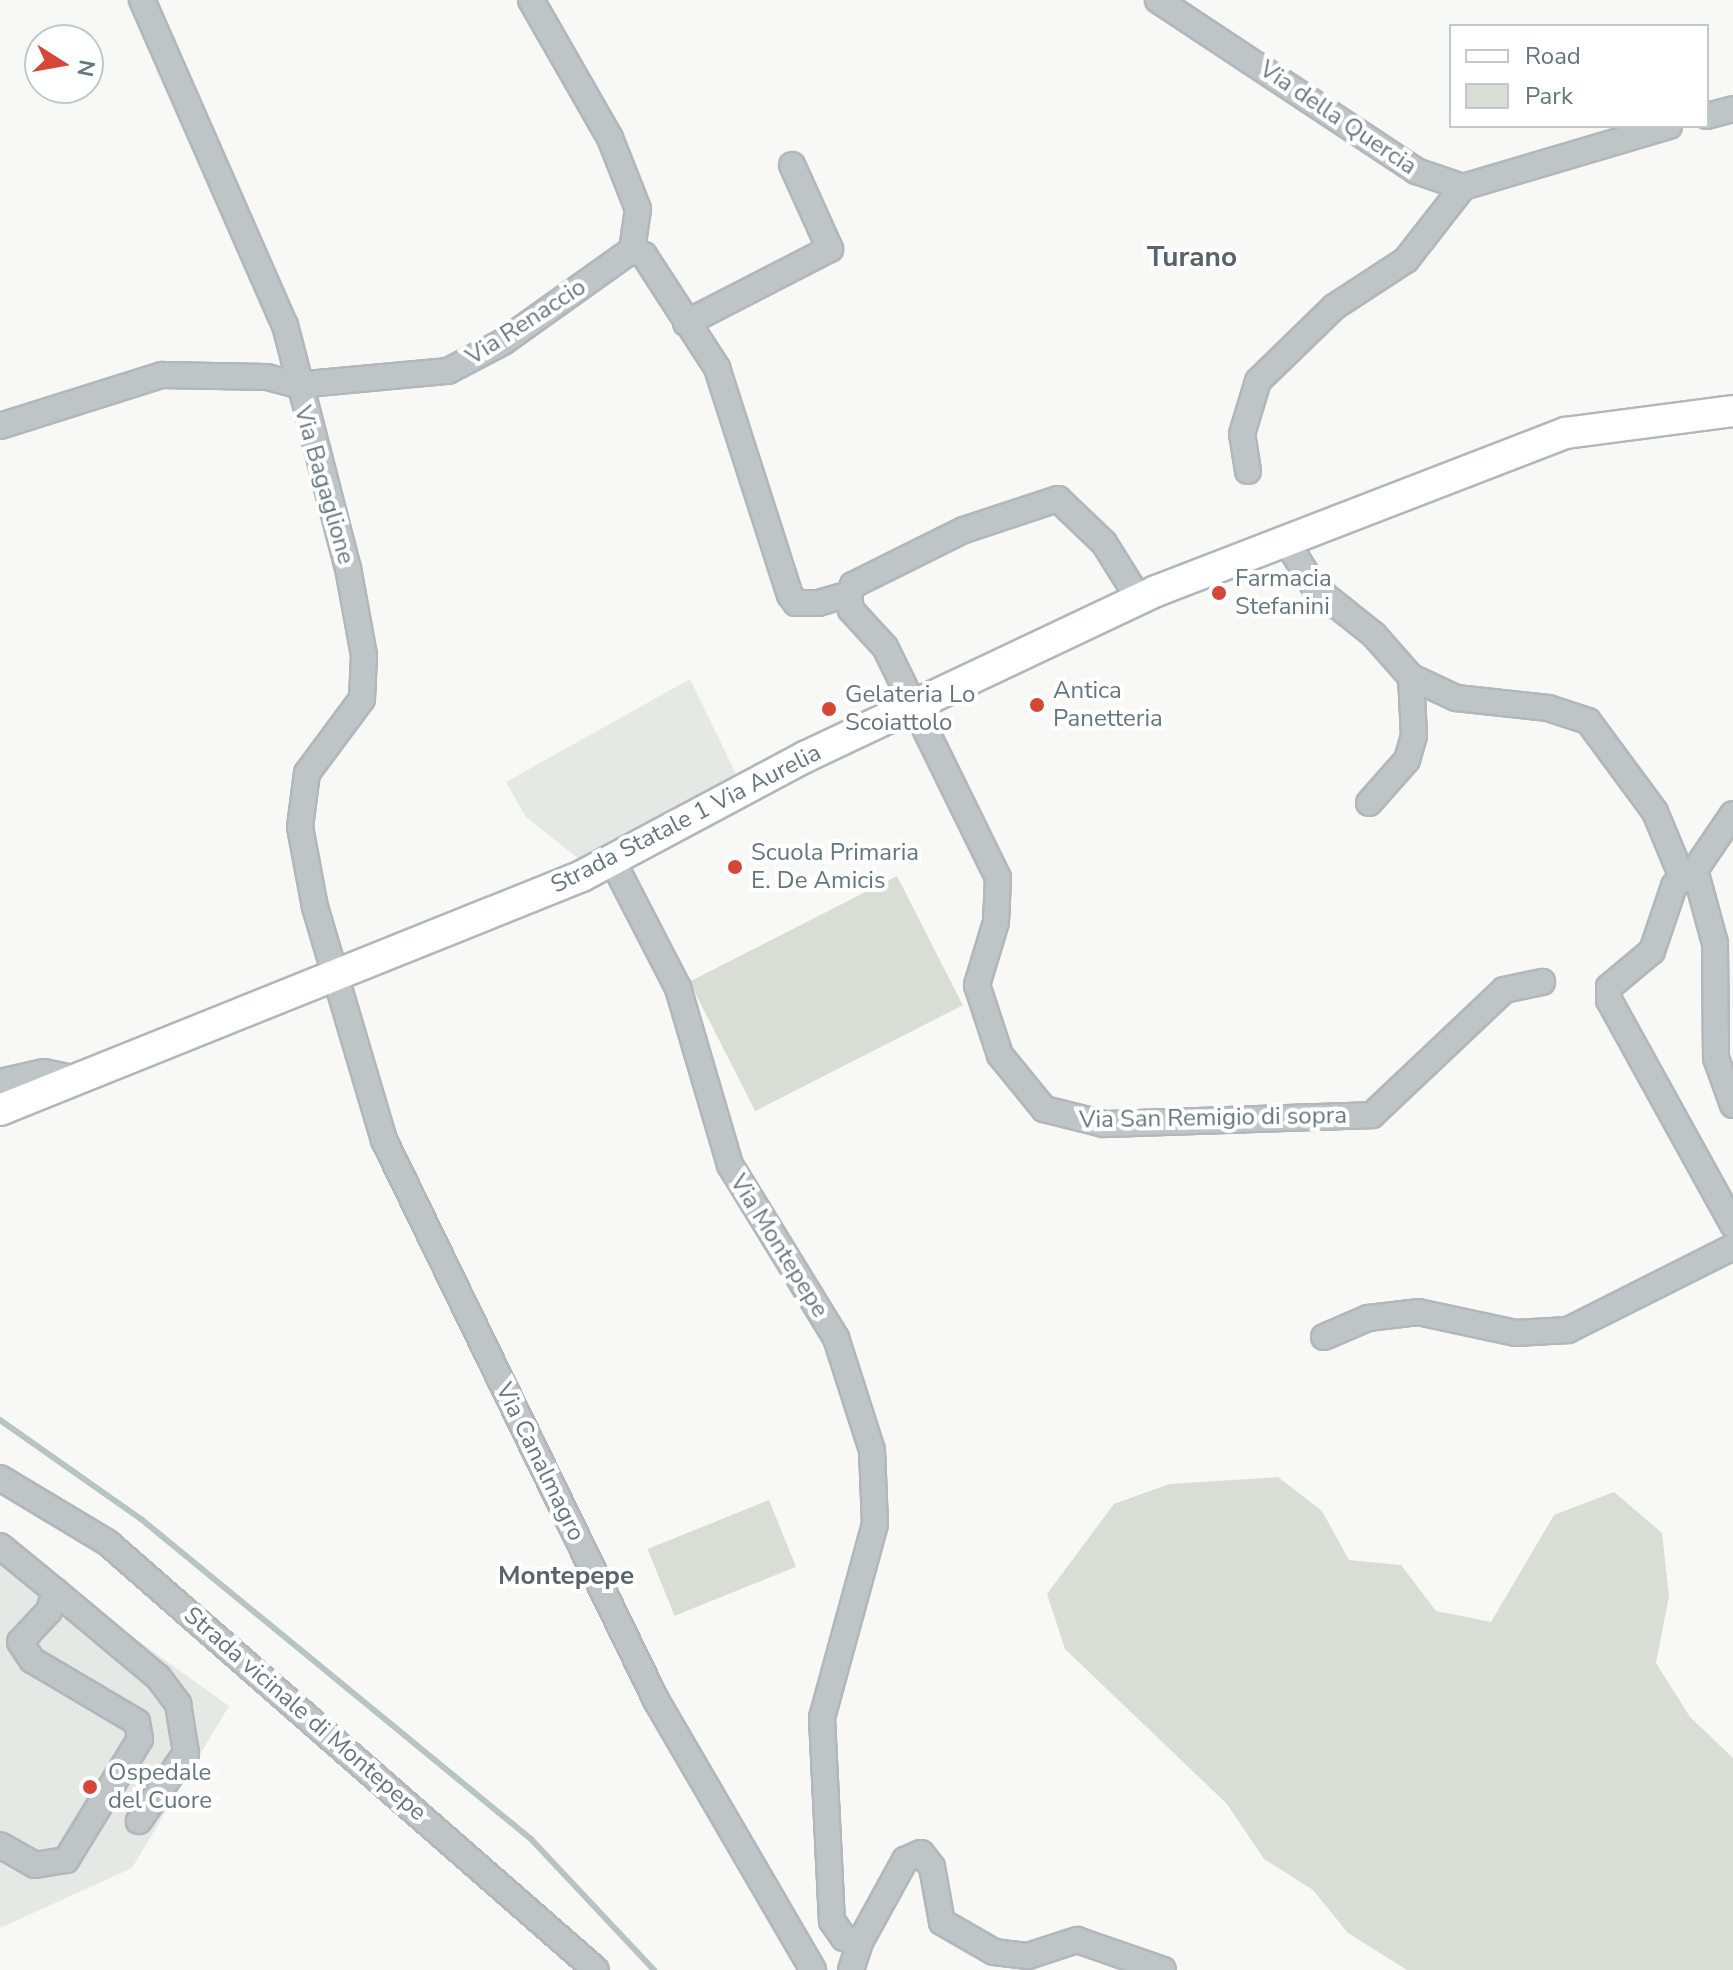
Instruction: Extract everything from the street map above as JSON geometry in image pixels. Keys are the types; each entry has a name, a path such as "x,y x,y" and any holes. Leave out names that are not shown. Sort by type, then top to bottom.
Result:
{"main road":[{"name":"Strada Statale 1 Via Aurelia","path":"0,1110 72,1078 335,977 612,860 910,706 1139,599 1288,544 1464,467 1566,433 1733,411"}],"street":[{"name":"Via Bagaglione","path":"142,0 256,249 285,325 296,385 364,655 362,699 307,773 300,827 335,977"},
{"path":"531,0 610,138 638,209 632,250 644,255 717,368 741,429 790,595 796,603 818,603 849,594 853,585 964,530 1058,499 1097,534 1139,599"},
{"name":"Via della Quercia","path":"1158,0 1416,171 1463,187"},
{"path":"1709,115 1733,109"},
{"path":"1248,471 1242,434 1258,381 1334,307 1406,260 1463,187 1662,128"},
{"path":"686,323 830,249 792,165"},
{"name":"Via Renaccio","path":"0,426 162,375 267,377 296,385 448,371 632,250"},
{"path":"1288,544 1315,588 1374,635 1411,677 1456,698 1548,708 1588,721 1655,812 1689,874 1715,943 1716,1058 1733,1105"},
{"name":"Via San Remigio di sopra","path":"849,594 851,610 885,647 910,706 998,878 1001,898 977,985 986,1024 1029,1096 1061,1117 1137,1124 1372,1115 1504,990 1542,982"},
{"path":"1369,803 1407,760 1414,736 1411,677"},
{"path":"1733,814 1689,874 1660,939 1609,987 1609,1000 1733,1225"},
{"name":"Via Montepepe","path":"612,860 678,988 730,1165 846,1360 878,1488 869,1549 822,1718 828,1901 840,1933 860,1942"},
{"name":"Via Canalmagro","path":"335,977 384,1140 656,1700 813,1970"},
{"path":"0,1082 44,1072 72,1078"},
{"path":"1324,1337 1368,1318 1418,1312 1516,1333 1568,1330 1733,1247"},
{"name":"Strada vicinale di Montepepe","path":"0,1478 108,1543 596,1970"},
{"path":"0,1546 158,1677 178,1704 186,1753 172,1784 139,1821"},
{"path":"0,1845 35,1865 66,1860 140,1739 137,1722 32,1660 20,1642 49,1611 55,1591"},
{"path":"851,1970 860,1942 905,1860 921,1853 931,1861 942,1922 994,1952 1028,1956 1077,1940 1163,1970"}],"shaded area":[{"path":"690,679 738,778 580,860 526,817 506,782"},
{"name":"Ospedale del Cuore","path":"0,1542 229,1706 132,1868 0,1928"}],"green space":[{"path":"897,876 963,1005 755,1111 689,982"},
{"path":"1278,1477 1322,1511 1349,1560 1401,1565 1436,1611 1491,1622 1554,1515 1614,1492 1662,1533 1669,1596 1656,1663 1690,1717 1733,1758 1733,1970 1407,1970 1348,1933 1313,1890 1264,1859 1227,1804 1065,1649 1047,1594 1114,1504 1169,1484"},
{"path":"769,1500 796,1567 675,1616 648,1549"}],"waterway":[{"path":"0,1420 141,1519 531,1839 654,1970"}],"place":[{"name":"Farmacia Stefanini","path":"1219,593"},
{"name":"Antica Panetteria","path":"1037,705"},
{"name":"Gelateria Lo Scoiattolo","path":"829,709"},
{"name":"Scuola Primaria E. De Amicis","path":"735,867"},
{"name":"Ospedale del Cuore","path":"90,1787"}],"district":[{"name":"Turano","path":"1192,257"},
{"name":"Montepepe","path":"566,1576"}]}
